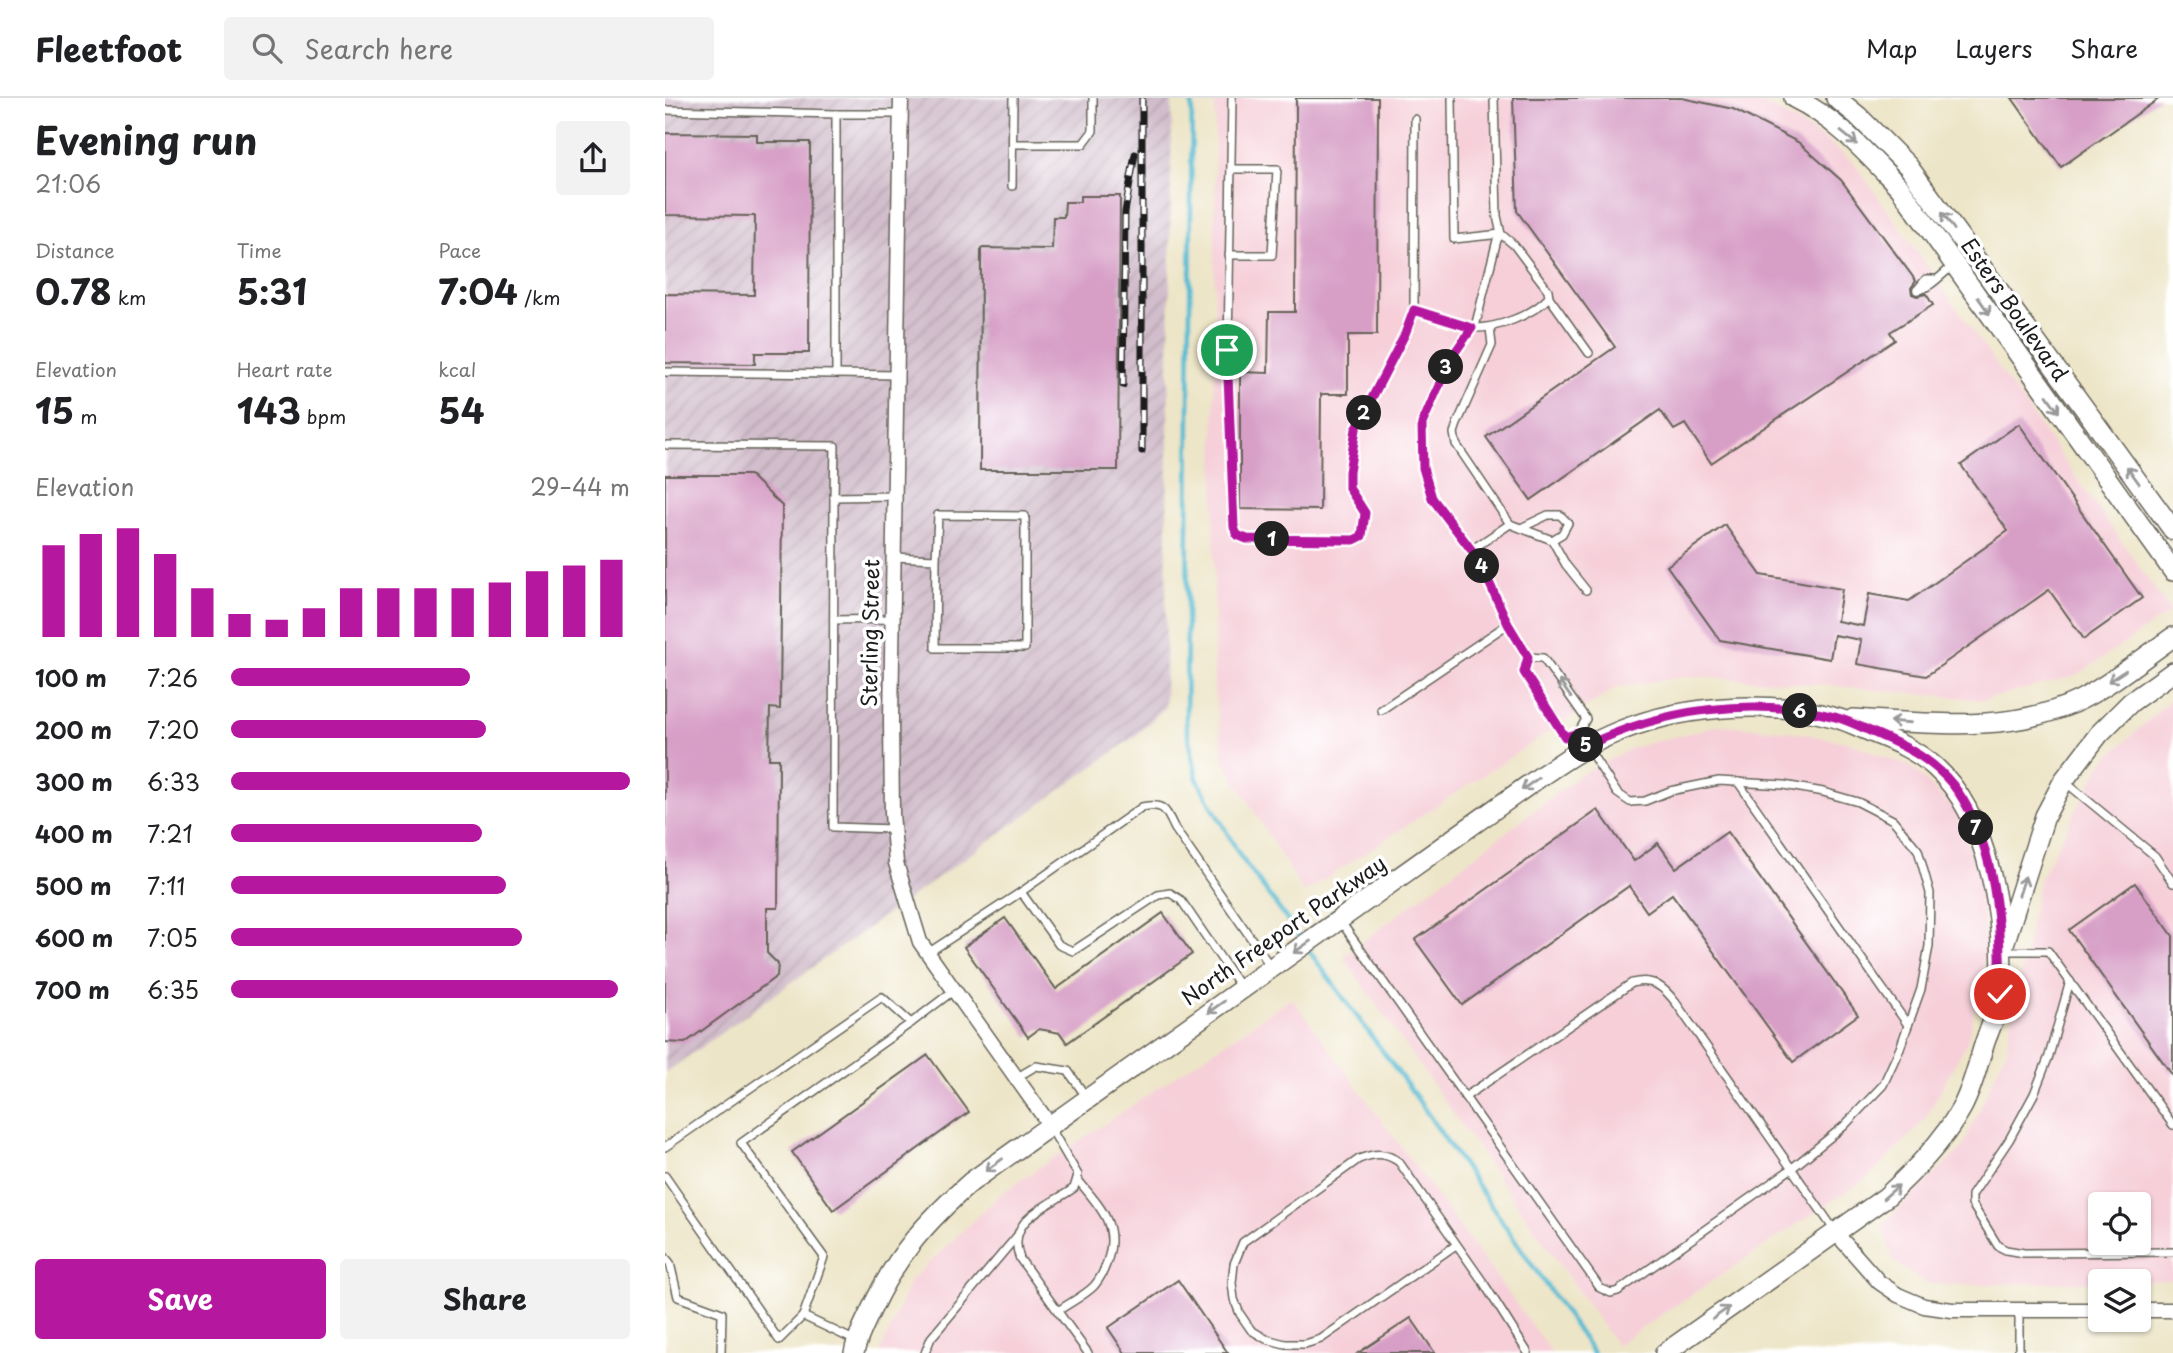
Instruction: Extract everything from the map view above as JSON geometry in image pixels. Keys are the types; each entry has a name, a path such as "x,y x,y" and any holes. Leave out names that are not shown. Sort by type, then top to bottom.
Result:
{"main road":[{"name":"Esters Boulevard","path":"1794,98 1861,147 1900,188 2173,571"},
{"name":"Esters Boulevard","path":"1836,98 1908,166 2173,530"},
{"path":"1838,718 1968,723 2033,715 2081,699 2173,637"},
{"path":"2001,951 2045,816 2064,780 2099,734 2131,702 2173,672"},
{"name":"North Freeport Parkway","path":"855,1347 886,1277 932,1216 971,1182 1544,774 1582,740 1609,735 1675,715 1720,709 1774,708 1838,718"},
{"path":"1665,1353 1886,1197 1916,1169 1934,1149 1962,1108 1997,1012 2001,951 1993,875 1972,818 1954,786 1913,750 1838,718"}],"street":[{"name":"Sterling Street","path":"901,98 891,720 896,863 920,942 1049,1124"},
{"path":"1835,1232 1879,1282 1898,1295 1924,1306 1952,1310 2088,1310"},
{"path":"2151,1310 2173,1310"}],"lane":[{"path":"1012,186 1013,98"},
{"path":"1013,144 1083,144 1093,131 1093,98"},
{"path":"1232,98 1227,350 1234,527 1237,535 1247,539 1354,540 1362,536 1365,513 1349,488 1356,429 1405,334 1414,310 1415,119"},
{"path":"1452,98 1454,239 1501,234"},
{"path":"1495,98 1497,216 1501,234 1514,245 1548,290 1549,297 1589,353"},
{"path":"665,110 901,114"},
{"path":"835,114 836,374"},
{"path":"1229,255 1272,255 1277,169 1231,169"},
{"path":"1501,234 1497,240 1476,323 1451,358 1422,424 1423,468 1432,498 1479,560 1508,624 1528,657 1524,672 1565,737 1582,740"},
{"path":"1935,279 1955,265"},
{"path":"1414,310 1472,328 1490,328 1505,324 1549,297"},
{"path":"1490,328 1492,345 1454,433 1455,444 1510,524 1552,540 1566,565 1586,590"},
{"path":"665,372 897,375"},
{"path":"667,445 835,446 833,827 894,829"},
{"path":"834,497 895,496"},
{"path":"1521,528 1548,514 1560,515 1568,523 1567,528 1552,540"},
{"path":"938,515 1025,516 1025,648 935,648 936,559 938,515"},
{"path":"1472,550 1510,524"},
{"path":"894,557 936,559"},
{"path":"834,620 893,619"},
{"path":"1381,710 1508,624"},
{"path":"1336,923 1465,1097 1600,1288 1611,1293 1618,1291 1791,1169 1844,1126 1883,1085 1921,989 1929,946 1930,893 1918,850 1893,820 1858,802 1784,785 1719,781 1670,791 1645,801 1630,802 1617,793 1582,740 1586,719 1543,658 1528,657"},
{"path":"2064,780 2155,856 2173,883"},
{"path":"1738,782 1908,1025"},
{"path":"927,953 1021,892 1142,807 1155,804 1165,809 1175,829 1272,968"},
{"path":"1021,892 1059,945 1073,951 1158,895 1170,892 1181,900 1242,989"},
{"path":"2001,951 2048,951 2173,1125"},
{"path":"1465,1097 1632,982 1645,980 1659,984 1835,1232"},
{"path":"2070,981 2049,1056 2034,1094 2009,1140 1977,1185 1972,1195 1972,1204 1998,1246 2006,1250 2024,1253 2173,1252"},
{"path":"665,1176 779,1340 803,1316 824,1257 741,1143 953,991"},
{"path":"665,1147 882,997 911,1023"},
{"path":"1015,1078 1036,1066 1068,1071 1087,1098"},
{"path":"1049,1124 1072,1163 1078,1180 1074,1188 1017,1229 1016,1250 1089,1353"},
{"path":"1456,1245 1383,1294 1333,1332 1305,1344 1285,1344 1266,1339 1251,1330 1234,1299 1234,1264 1243,1242 1359,1158 1381,1154 1390,1156 1399,1163 1456,1245 1528,1353"},
{"path":"1058,1311 1093,1287 1103,1273 1111,1252 1112,1232 1104,1212 1078,1180"},
{"path":"925,1353 931,1338 1017,1236"},
{"path":"665,1257 670,1263 678,1297 722,1313 721,1353"},
{"path":"2019,1310 2019,1353"},
{"path":"803,1316 855,1347"}],"shaded area":[{"path":"665,98 1172,98 1165,707 1134,737 665,1073"},
{"path":"1215,98 1743,98 1773,108 1825,139 1855,164 2171,612 2076,676 1983,700 1691,676 1617,687 1304,893 1224,762 1214,690"},
{"path":"2173,697 2173,1280 2151,1280 2151,1269 2088,1269 2088,1282 1950,1285 1925,1283 1893,1261 1882,1225 1962,1148 2006,1050 2039,880 2101,764"},
{"path":"1720,725 1788,731 1851,743 1913,768 1956,811 1982,885 1985,956 1968,1040 1924,1121 1870,1176 1616,1345 1343,957 1580,775 1632,748"},
{"path":"1292,998 1552,1353 880,1353 910,1281 1003,1192"}],"building":[{"path":"1296,98 1378,98 1377,335 1348,335 1348,394 1321,394 1320,510 1240,509 1240,372 1268,373 1269,312 1295,312"},
{"path":"1513,98 1682,98 1733,109 1798,142 1841,180 1916,281 1911,288 1912,294 1926,294 1933,305 1890,332 1895,340 1711,463 1685,424 1674,430 1660,410 1531,500 1486,437 1615,347 1517,211"},
{"path":"2012,98 2160,98 2061,167"},
{"path":"665,133 757,134 757,142 810,142 809,353 755,353 755,364 665,363 665,294 754,295 755,216 665,215"},
{"path":"1080,196 1120,196 1118,470 980,470 981,248 1052,249 1053,217 1064,217 1065,202 1080,202"},
{"path":"2019,424 2142,598 2084,639 2049,590 1926,676 1857,664 1861,640 1834,635 1830,659 1720,640 1667,566 1725,525 1761,575 1842,589 1837,621 1863,626 1869,594 1909,601 2008,531 1961,465"},
{"path":"665,475 750,475 782,506 780,709 770,708 769,759 779,759 778,908 767,908 767,953 778,964 777,976 685,1043 665,1042"},
{"path":"1598,810 1634,861 1658,843 1676,868 1727,832 1858,1015 1793,1062 1672,894 1647,912 1629,886 1462,1005 1415,940"},
{"path":"2135,883 2173,936 2173,1076 2069,930"},
{"path":"1163,913 1192,954 1067,1043 1060,1033 1039,1029 1028,1037 964,947 1005,918 1056,989"},
{"path":"928,1055 969,1112 833,1210 792,1152"},
{"path":"1178,1280 1228,1353 1125,1353 1108,1328"},
{"path":"1411,1318 1435,1353 1358,1353"}],"waterway":[{"path":"1192,98 1186,725 1197,779 1240,856 1302,940"},
{"path":"1307,948 1414,1094 1593,1353"}],"railway":[{"path":"1142,98 1142,451"},
{"path":"1123,385 1125,212 1135,154"}],"route":[{"path":"1227,350 1234,527 1237,535 1247,539 1354,540 1362,536 1365,524 1365,513 1349,488 1356,429 1405,334 1414,310 1472,328 1451,358 1422,424 1423,468 1432,498 1479,560 1508,624 1528,657 1524,672 1565,737 1578,733 1586,746 1609,735 1675,715 1720,709 1774,708 1838,718 1913,750 1954,786 1972,818 1993,875 2001,951 2000,994"}]}
